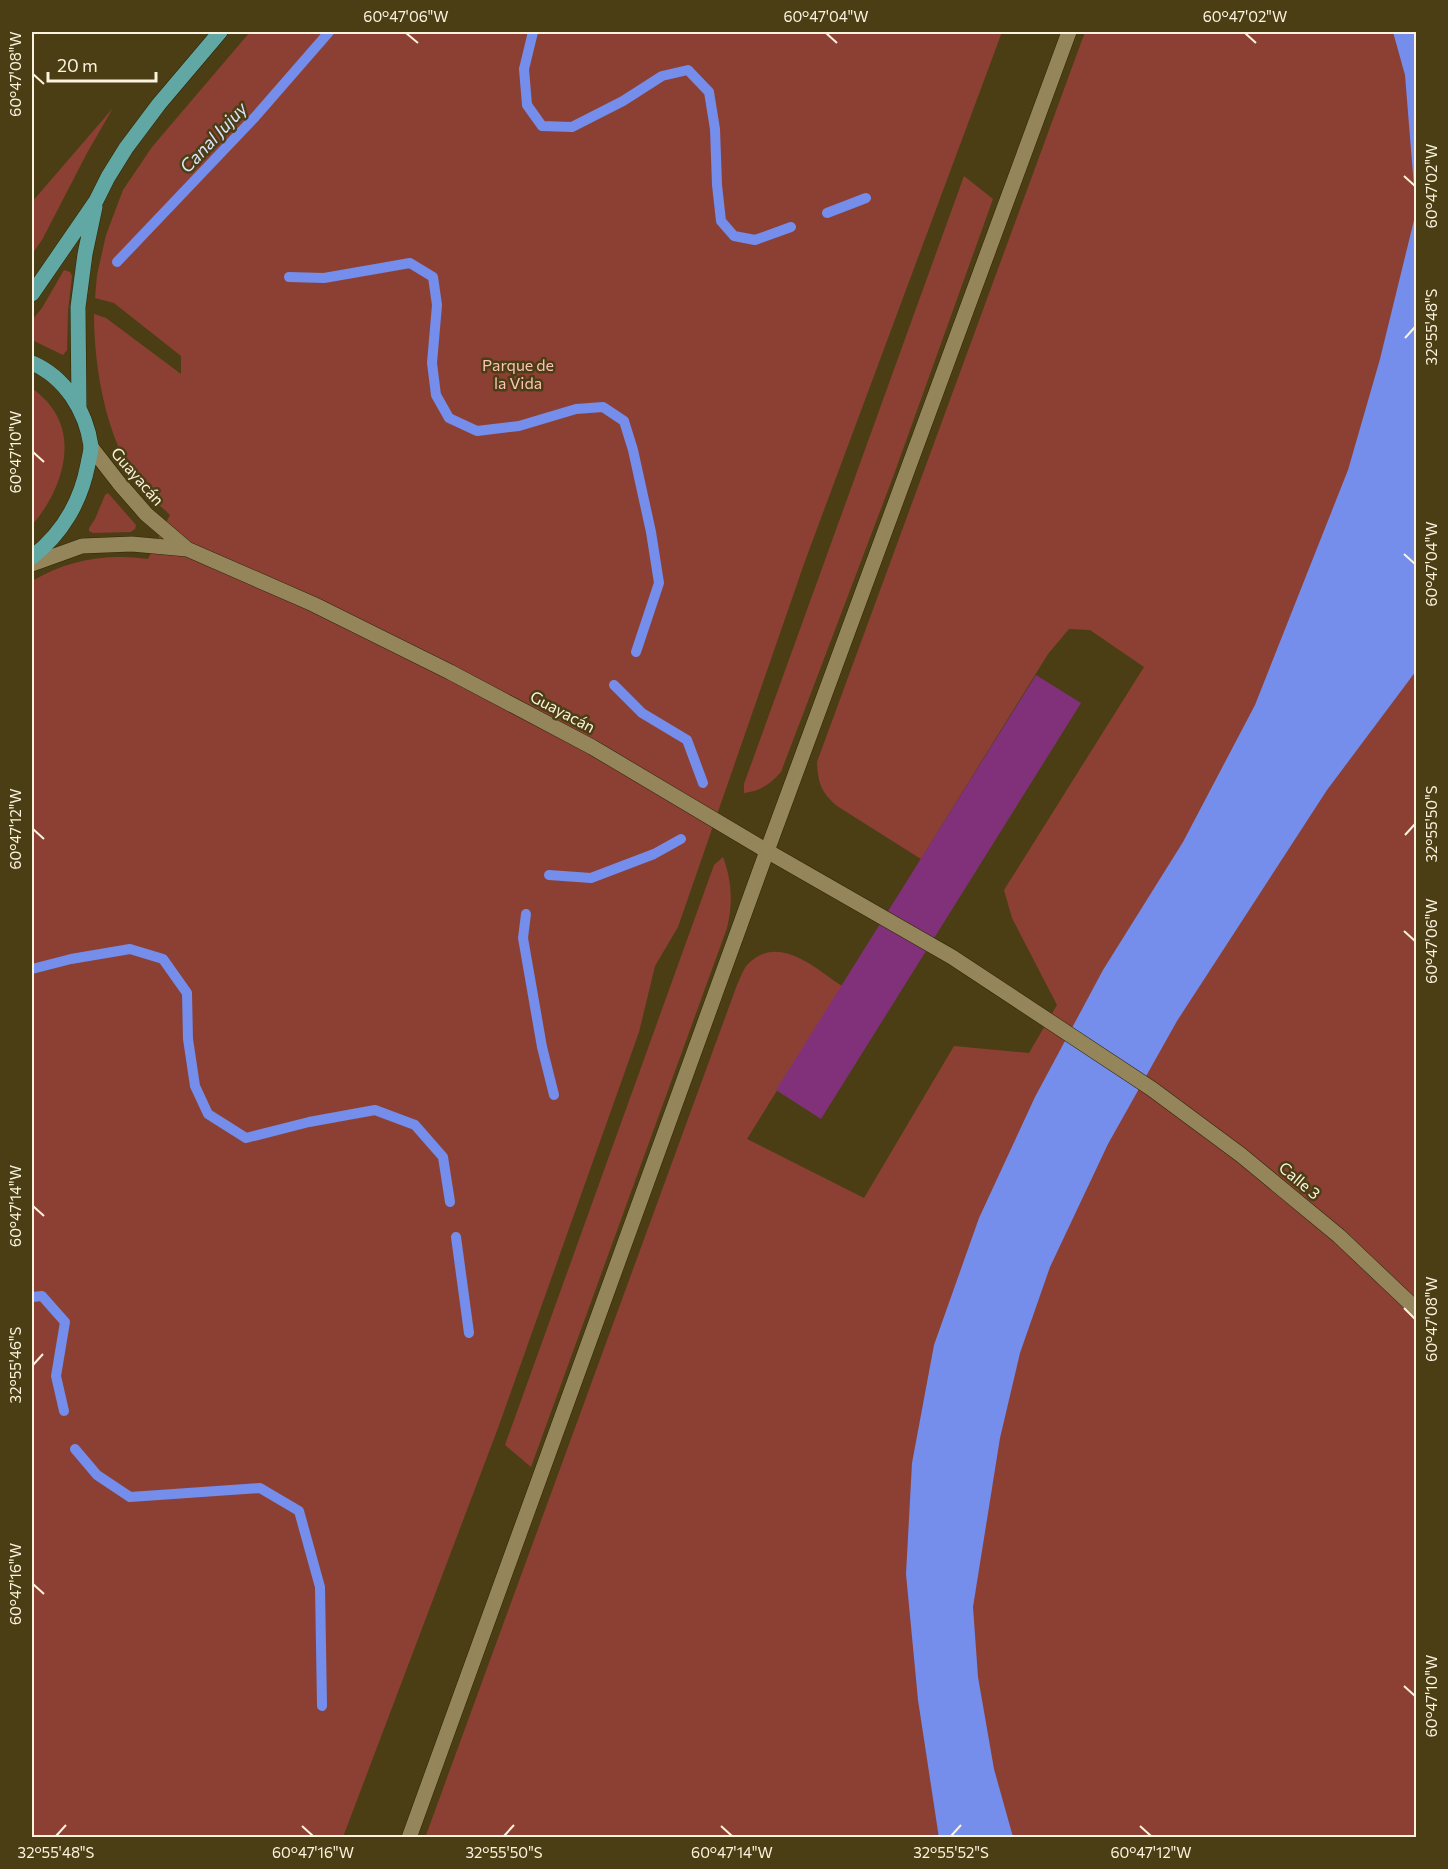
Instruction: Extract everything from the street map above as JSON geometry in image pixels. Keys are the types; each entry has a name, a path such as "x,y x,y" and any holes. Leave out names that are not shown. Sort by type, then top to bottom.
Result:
{"main road":[{"path":"32,294 96,201 126,148 159,104 220,32"},
{"path":"32,557 61,528 76,503 86,473 91,447 79,407 78,307 85,254 96,201"},
{"path":"32,363 43,368 62,384 79,407"}],"street":[{"path":"409,1838 767,851 1069,32"},
{"name":"Guayacán","path":"91,447 118,483 146,514 187,549 312,604 461,677 592,747 952,957 1058,1028"},
{"name":"Guayacán","path":"32,564 82,546 132,544 187,549"},
{"name":"Calle 3","path":"1058,1028 1152,1089 1241,1155 1340,1236 1416,1309"}],"green space":[{"name":"Parque de la Vida","path":"250,32 1002,32 805,561 678,927 655,966 639,1032 498,1428 343,1837 32,1838 32,581 59,568 88,560 118,557 148,559 170,515 149,496 135,478 114,434 106,410 97,361 94,314 106,318 181,374 181,356 114,303 95,298 97,275 106,235 123,190 152,147"},
{"path":"1085,32 1416,32 1416,1837 425,1838 737,985 746,966 760,955 772,952 784,953 808,963 842,986 747,1139 864,1198 954,1046 1029,1053 1057,1005 1012,918 1004,890 1144,667 1090,630 1069,629 1048,654 921,859 837,806 821,787 817,762"},
{"path":"113,108 42,240 32,254 32,202"},
{"path":"964,176 993,199 893,477 781,772 765,786 744,793 744,784"},
{"path":"64,270 70,272 72,276 67,350 63,355 32,340 32,320 42,308"},
{"path":"32,388 46,400 57,416 62,430 64,459 61,474 49,502 32,525"},
{"path":"108,493 136,525 131,532 93,533 89,531"},
{"path":"723,857 731,892 727,928 531,1467 505,1445 714,865"}],"water":[{"path":"1393,32 1416,32 1416,212 1405,75"},
{"path":"1416,212 1416,671 1327,790 1177,1021 1108,1144 1050,1267 1020,1353 1000,1438 973,1607 978,1677 994,1769 1013,1837 939,1838 918,1700 906,1574 912,1463 934,1345 979,1218 1035,1097 1103,970 1183,842 1255,705 1348,470 1380,359"}],"building":[{"path":"1036,675 1081,703 821,1119 776,1090"}],"waterway":[{"name":"Canal Jujuy","path":"117,262 255,117 329,32"},
{"path":"533,32 524,69 527,105 542,126 572,127 623,101 662,76 688,70 709,92 715,129 721,221 734,236 755,240 791,227"},
{"path":"827,213 866,198"},
{"path":"289,277 324,278 410,263 433,277 437,305 432,363 436,395 449,418 477,431 519,426 576,409 603,407 624,421 633,450 651,532 659,583 636,652"},
{"path":"614,685 642,713 687,740 703,783"},
{"path":"549,875 591,878 654,854 681,839"},
{"path":"526,914 523,938 542,1047 554,1095"},
{"path":"32,969 71,959 130,949 163,959 187,993 188,1039 195,1086 208,1114 246,1138 309,1122 375,1110 415,1125 443,1157 450,1202"},
{"path":"456,1237 469,1333"},
{"path":"32,1297 42,1296 65,1322 56,1376 64,1411"},
{"path":"75,1449 97,1475 130,1497 260,1488 299,1511 320,1587 322,1706"}]}
